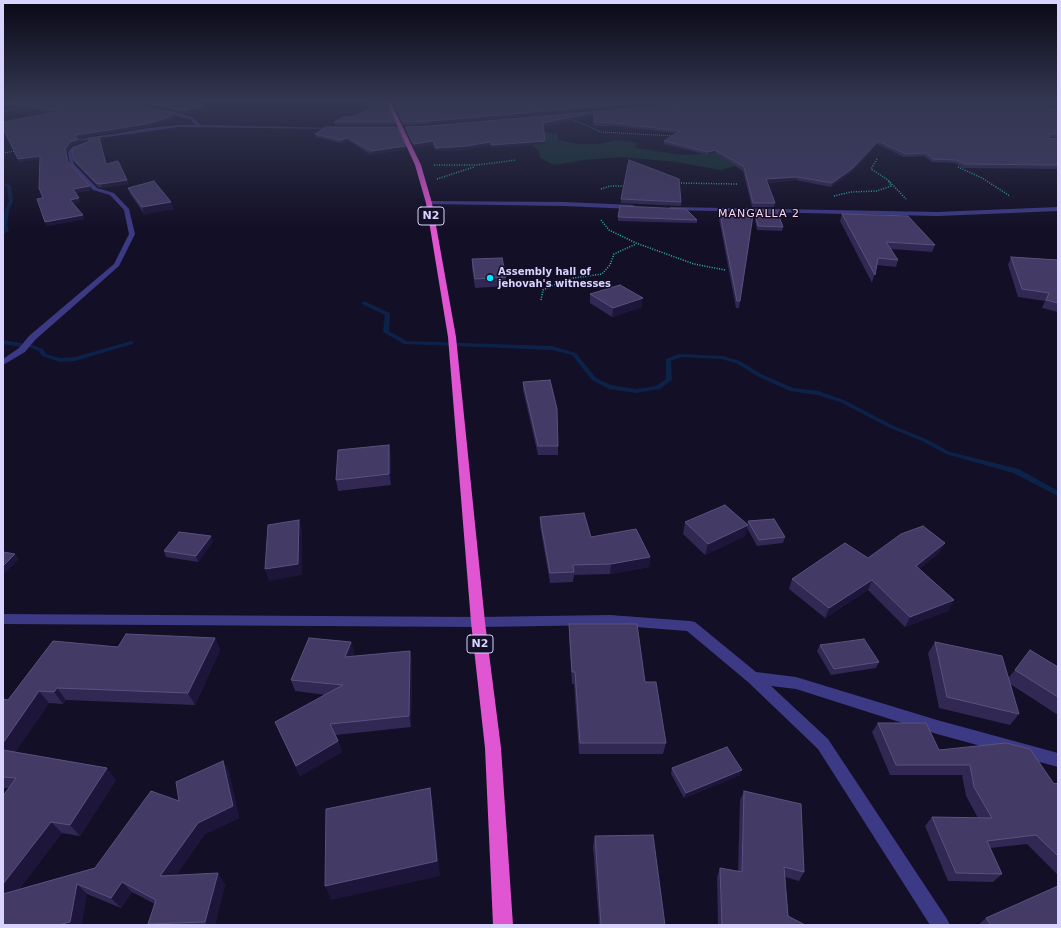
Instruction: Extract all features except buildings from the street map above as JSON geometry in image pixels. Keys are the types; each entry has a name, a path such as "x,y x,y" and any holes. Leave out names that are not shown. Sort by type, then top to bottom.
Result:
{"highway":[{"name":"N2","path":"408,144 418,165 429,203 452,338 478,622 493,748 503,925"}],"street":[{"path":"3,363 22,350 32,338 118,265 132,234 127,210 112,194 95,189 72,164 70,153 74,148 83,144"},
{"path":"429,203 481,202 639,208"},
{"path":"661,208 921,213 998,212 1058,209"},
{"path":"3,619 478,622 610,620 690,626 753,678 823,744 941,925"},
{"path":"753,678 796,683 937,727 1058,760"}],"path":[{"path":"3,153 19,150"},
{"path":"877,159 871,169 888,180 921,213"},
{"path":"424,184 477,166 516,160"},
{"path":"418,165 451,164 477,166"},
{"path":"828,212 829,197 851,192 877,191 891,186 888,180"},
{"path":"669,184 737,184"},
{"path":"599,190 610,186 631,186"},
{"path":"596,206 595,213 609,230 636,244 694,264 725,270"},
{"path":"541,300 543,290 567,279 602,274 610,265 614,254 636,244"}],"green space":[{"path":"532,144 637,144 635,148 682,155 730,153 747,163 720,170 677,162 621,157 584,160 554,165 540,158 539,151"}],"waterway":[{"path":"3,183 9,186 11,201 7,210 5,225 7,231 3,233"},
{"path":"364,303 388,314 386,332 406,343 552,348 574,354 594,379 609,387 636,391 658,388 669,380 668,360 681,355 721,357 738,362 759,375 792,390 818,393 842,401 892,427 924,440 948,453 1016,471 1058,494"},
{"path":"3,342 21,345"},
{"path":"29,346 41,350 44,355 60,360 75,359 131,343"}],"place":[{"name":"Assembly hall of jehovah's witnesses","path":"490,278"}],"district":[{"name":"MANGALLA 2","path":"759,214"}]}
